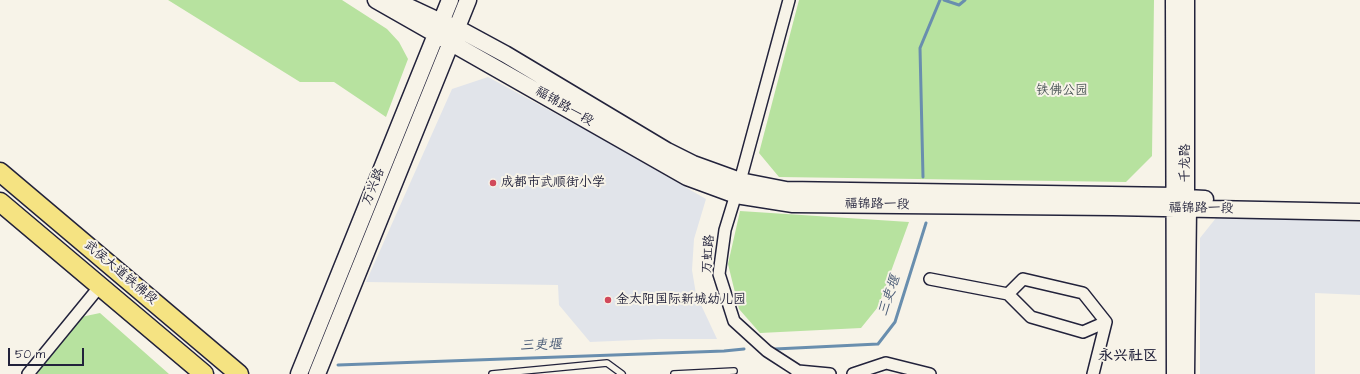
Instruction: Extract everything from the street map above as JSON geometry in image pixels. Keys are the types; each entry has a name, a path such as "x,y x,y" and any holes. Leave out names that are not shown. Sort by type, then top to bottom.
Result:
{"main road":[{"name":"武侯大道铁佛段","path":"0,172 239,374"},
{"name":"武侯大道铁佛段","path":"0,202 204,374"}],"street":[{"path":"376,0 439,29"},
{"path":"395,0 439,29"},
{"name":"万兴路","path":"299,374 450,0"},
{"path":"317,374 468,0"},
{"name":"万虹路","path":"789,0 738,188 725,230 719,274 734,321 767,351 797,372"},
{"name":"千龙路","path":"1174,0 1186,374"},
{"name":"千龙路","path":"1175,374 1186,0"},
{"name":"福锦路一段","path":"439,29 505,54 667,151 738,188 1181,203 1360,212"},
{"name":"福锦路一段","path":"1181,203 1360,202"},
{"path":"930,279 1008,294 1031,317 1083,332 1106,322"},
{"path":"1008,294 1024,279 1083,293 1106,322"},
{"path":"28,374 100,286"},
{"path":"1093,374 1106,322"},
{"path":"853,374 886,363 930,374"},
{"path":"797,372 830,374"}],"lane":[{"path":"492,374 607,363 622,374"},
{"path":"674,374 734,371"}],"shaded area":[{"path":"488,77 595,135 706,199 694,239 692,270 696,294 717,339 659,339 590,342 559,305 558,285 366,282 452,89"},
{"path":"1216,218 1300,219 1360,222 1360,295 1315,293 1315,374 1200,374 1200,238"}],"green space":[{"path":"168,0 342,0 387,29 399,42 408,59 386,117 334,82 300,82"},
{"name":"铁佛公园","path":"799,0 1154,0 1152,156 1126,182 779,177 759,153"},
{"path":"740,211 909,222 878,307 861,328 760,333 739,309 728,264"},
{"path":"100,313 169,374 37,374 81,317"}],"waterway":[{"name":"三吏堰","path":"923,177 920,48 940,0"},
{"path":"944,0 959,5 965,0"},
{"name":"三吏堰","path":"775,349 878,344 895,322 926,223"},
{"name":"三吏堰","path":"338,365 724,351 744,349"}],"place":[{"name":"成都市武顺街小学","path":"493,183"},
{"name":"金太阳国际新城幼儿园","path":"608,300"}],"district":[{"name":"永兴社区","path":"1128,357"}]}
